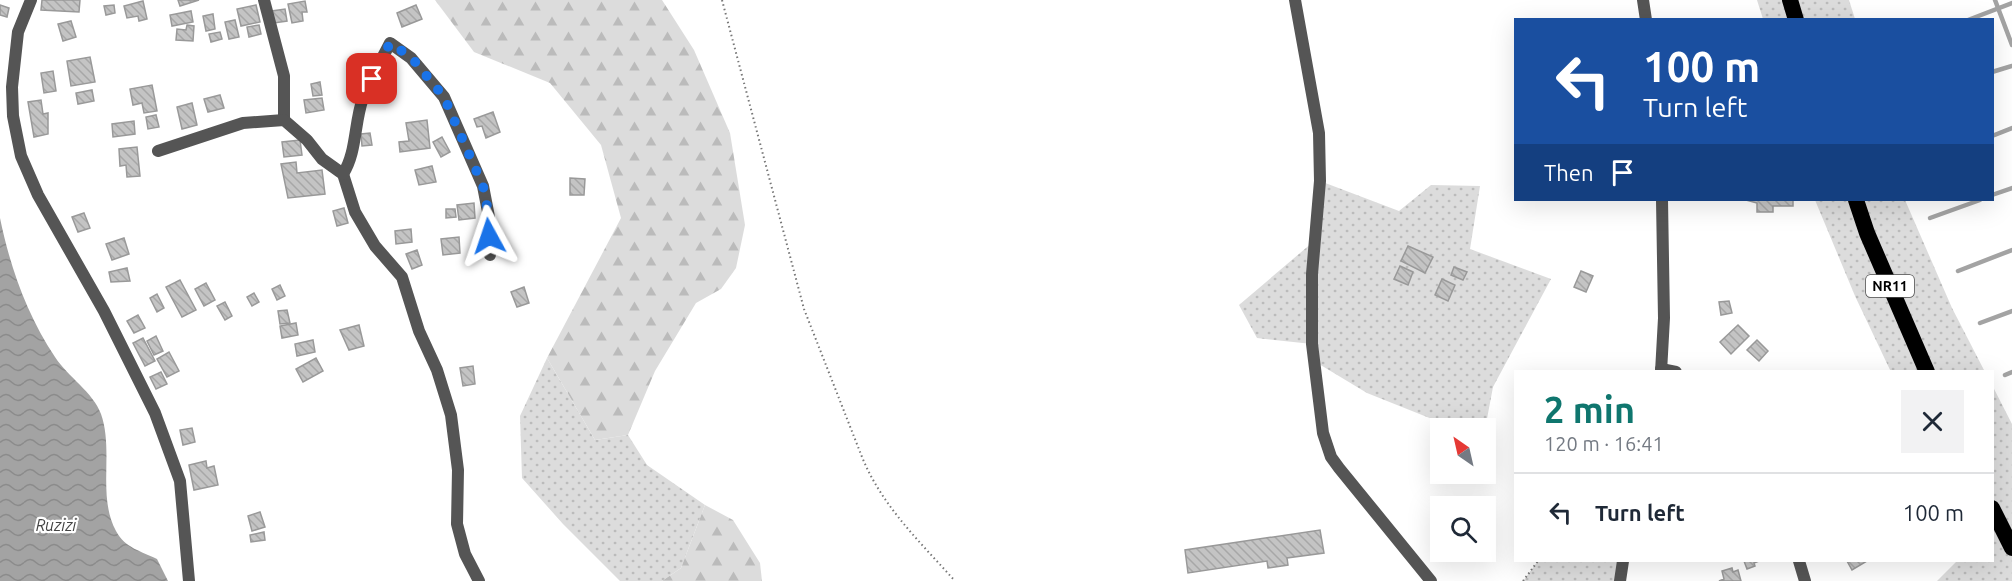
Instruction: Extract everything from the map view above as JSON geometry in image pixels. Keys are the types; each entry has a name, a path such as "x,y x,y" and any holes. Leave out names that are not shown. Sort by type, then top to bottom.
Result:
{"highway":[{"path":"1790,0 1795,18"},
{"name":"NR11","path":"1856,201 1867,233 1926,370"},
{"path":"1994,512 2012,548"}],"street":[{"path":"31,0 18,32 12,87 13,116 21,156 38,195 104,311 155,413 180,481 189,581"},
{"path":"264,0 284,76 284,120"},
{"path":"1295,0 1319,133 1320,181 1312,274 1312,344 1323,433 1331,457 1339,468 1431,581"},
{"path":"1643,0 1646,18"},
{"path":"343,174 352,161 354,133 363,97 390,43 411,57 444,97 483,186 489,217 490,255"},
{"path":"158,151 243,123 284,120 307,140 322,159 343,174 355,212 375,246 402,277 419,331 437,370 453,426 458,470 457,524 465,554 479,581"},
{"path":"1661,370 1664,318 1662,201"},
{"path":"1620,581 1623,562"},
{"path":"1799,562 1805,581"}],"path":[{"path":"722,0 804,309 862,457 872,480 896,516 956,581"},
{"path":"1522,581 1537,562"}],"green space":[{"path":"435,0 662,0 694,50 730,133 745,225 736,268 721,289 696,303 655,371 628,435 595,440 547,358 621,218 601,145 550,83 474,52"},
{"path":"1757,0 1849,0 1855,18 1763,18"},
{"path":"1320,181 1399,211 1431,185 1480,186 1470,249 1551,279 1493,387 1487,418 1430,418 1367,393 1314,361 1312,344 1257,338 1239,305 1313,242"},
{"path":"1815,201 1905,201 1952,308 1984,370 1890,370 1855,296"},
{"path":"547,358 595,440 628,435 647,465 705,505 681,568 662,581 620,581 563,524 522,478 520,416"},
{"path":"1994,389 2012,424 2012,581 1937,581 1956,562 1994,562"},
{"path":"705,505 733,520 760,563 762,581 662,581 681,568"},
{"path":"1537,562 1623,562 1620,581 1523,581"}],"water":[{"name":"Ruzizi","path":"0,218 14,272 36,324 55,357 92,399 101,414 105,428 107,503 116,531 129,545 157,559 168,581 0,581"}],"building":[{"path":"42,0 80,0 79,12 41,10"},
{"path":"178,0 199,0 180,6"},
{"path":"143,1 147,19 139,21 138,16 127,18 124,6"},
{"path":"305,1 307,12 302,12 303,21 292,23 288,4"},
{"path":"0,5 9,8 7,17 0,15"},
{"path":"114,5 115,13 106,15 104,6"},
{"path":"256,5 260,22 241,26 237,9"},
{"path":"416,5 422,19 402,27 397,13"},
{"path":"285,9 287,21 274,23 272,11"},
{"path":"191,11 193,22 172,26 170,15"},
{"path":"213,14 215,29 206,31 203,16"},
{"path":"235,20 239,37 229,39 225,22"},
{"path":"71,21 76,37 63,41 58,24"},
{"path":"187,25 194,26 193,41 176,40 177,29 186,30"},
{"path":"259,25 261,34 249,37 247,27"},
{"path":"220,32 222,39 211,42 209,34"},
{"path":"90,57 95,82 71,86 67,61"},
{"path":"53,71 56,91 44,93 41,73"},
{"path":"320,82 322,95 313,96 311,84"},
{"path":"152,85 157,111 144,113 142,103 133,105 130,89"},
{"path":"92,90 94,101 78,104 76,93"},
{"path":"220,95 224,108 208,112 204,99"},
{"path":"322,98 324,110 306,113 304,100"},
{"path":"41,100 43,114 48,113 48,134 34,137 28,102"},
{"path":"192,103 197,125 182,129 177,107"},
{"path":"493,112 500,132 486,138 482,126 477,127 474,119"},
{"path":"156,115 159,127 148,129 146,117"},
{"path":"427,120 430,148 400,152 399,142 409,141 406,123"},
{"path":"134,121 135,134 113,137 112,124"},
{"path":"370,133 372,145 362,146 361,134"},
{"path":"442,137 450,152 441,157 433,142"},
{"path":"300,140 302,155 284,157 282,142"},
{"path":"137,147 140,176 127,177 126,165 120,166 119,149"},
{"path":"296,162 297,173 322,170 325,194 288,198 281,164"},
{"path":"432,166 436,182 419,185 415,170"},
{"path":"570,178 585,179 584,195 570,195"},
{"path":"1750,201 1793,201 1793,206 1773,206 1773,212 1757,212 1757,203"},
{"path":"474,203 475,218 459,220 457,205"},
{"path":"344,208 348,223 337,226 333,211"},
{"path":"446,209 455,209 456,217 446,218"},
{"path":"84,213 90,228 78,232 72,217"},
{"path":"411,229 412,242 396,244 395,231"},
{"path":"459,237 460,253 443,255 441,239"},
{"path":"124,238 129,254 112,260 106,244"},
{"path":"1408,246 1433,257 1425,273 1401,261"},
{"path":"417,250 422,265 412,269 406,254"},
{"path":"1400,266 1413,272 1408,285 1394,279"},
{"path":"1454,267 1467,272 1463,280 1451,275"},
{"path":"127,268 130,281 111,282 109,272"},
{"path":"1581,271 1593,276 1586,292 1574,287"},
{"path":"1442,279 1455,285 1448,301 1435,295"},
{"path":"180,280 196,310 182,317 166,287"},
{"path":"206,283 215,300 204,306 195,289"},
{"path":"280,285 285,296 277,300 272,289"},
{"path":"524,287 529,303 517,307 511,292"},
{"path":"254,293 259,302 252,306 247,297"},
{"path":"157,294 164,308 157,312 150,298"},
{"path":"1729,301 1732,313 1721,315 1719,302"},
{"path":"225,302 232,316 225,320 217,306"},
{"path":"287,310 290,323 280,324 278,311"},
{"path":"138,315 145,328 134,333 127,321"},
{"path":"296,323 298,335 282,338 280,326"},
{"path":"359,325 364,346 349,350 340,330"},
{"path":"1738,325 1749,336 1731,354 1720,342"},
{"path":"156,336 163,351 154,355 147,341"},
{"path":"143,338 155,361 145,366 133,343"},
{"path":"313,340 315,352 297,356 295,344"},
{"path":"1757,340 1768,351 1759,361 1747,350"},
{"path":"169,352 179,371 167,377 157,359"},
{"path":"316,358 323,371 303,382 296,369"},
{"path":"473,366 475,384 463,386 460,368"},
{"path":"161,372 167,384 156,389 150,377"},
{"path":"192,428 195,442 183,445 180,430"},
{"path":"206,461 207,468 214,466 218,485 194,490 189,465"},
{"path":"260,512 265,527 252,531 248,516"},
{"path":"1320,530 1324,553 1287,558 1288,565 1268,568 1267,561 1188,573 1185,550"},
{"path":"264,532 265,540 251,542 250,535"},
{"path":"1744,562 1756,562 1754,563 1755,566 1747,569"},
{"path":"1848,562 1865,562 1852,570"},
{"path":"1732,568 1733,572 1738,570 1741,581 1719,581 1724,579 1722,571"}],"waterway":[{"path":"1995,0 2012,45"},
{"path":"1973,18 2012,3"},
{"path":"1994,71 2012,66"},
{"path":"1994,135 2012,128"},
{"path":"1994,194 2012,188"},
{"path":"1930,218 1977,201"},
{"path":"1958,271 2012,250"},
{"path":"1980,323 2012,311"},
{"path":"2005,375 2012,372"}],"route":[{"path":"372,79 390,43 411,57 444,97 483,186 489,217 489,236"}]}
